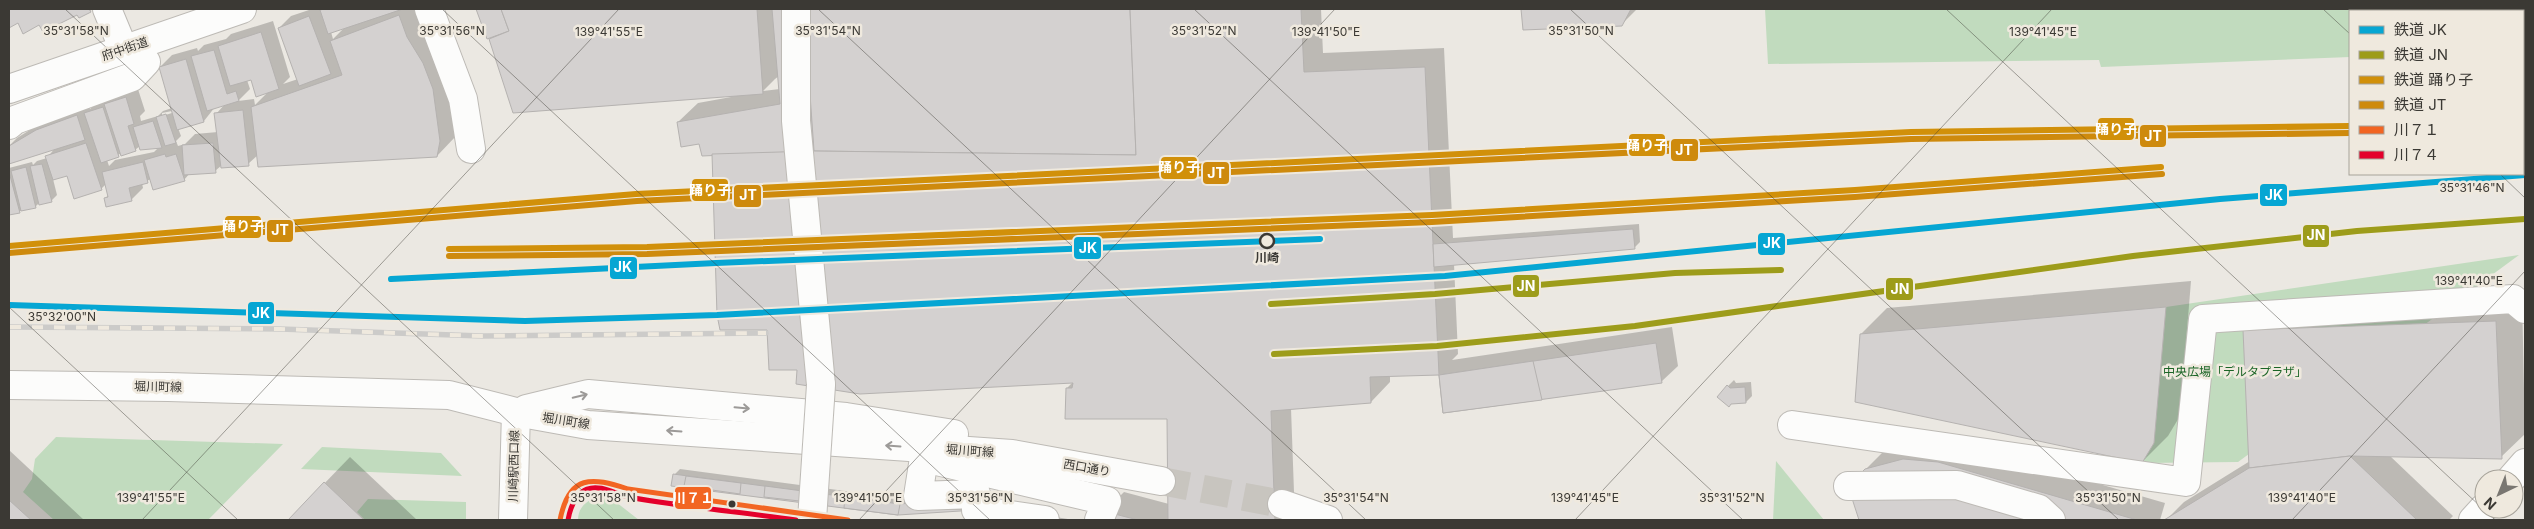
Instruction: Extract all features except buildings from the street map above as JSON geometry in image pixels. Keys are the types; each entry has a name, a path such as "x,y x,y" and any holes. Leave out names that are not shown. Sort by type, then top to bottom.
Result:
{"street":[{"path":"9,125 15,120 132,77 135,56 106,9"},
{"name":"府中街道","path":"9,89 135,56 242,9"},
{"path":"429,9 463,99 471,149"},
{"path":"796,9 796,121 824,391 812,520"},
{"path":"1792,425 2186,482 2203,319 2513,299 2525,309"},
{"name":"堀川町線","path":"9,385 168,387 449,395 516,412 588,425 1012,454"},
{"name":"川崎駅西口線","path":"513,520 516,412"},
{"name":"西口通り","path":"1012,454 1161,481"},
{"path":"1045,520 976,510 976,494 918,496 924,458 1107,501 1099,520"},
{"path":"1848,486 1957,485 2045,515"},
{"path":"1282,504 1328,520"}],"green space":[{"path":"1765,9 2387,9 2349,10 2349,57 2101,67 2099,60 1768,64"},
{"name":"中央広場「デルタプラザ」","path":"2519,255 2238,462 2142,463 2154,443 2166,307"},
{"path":"56,437 283,444 208,520 54,520 23,492 32,479 35,459"},
{"path":"322,447 441,453 462,476 301,469"},
{"path":"1776,461 1824,520 1773,520"},
{"path":"602,497 612,499 639,520 578,520 578,515 585,504 593,499"},
{"path":"368,499 466,502 466,520 365,520 357,512"}],"tunnel":[{"path":"1161,481 1282,504"}],"railway":[{"path":"10,327 280,329 482,336 766,333"}],"rail line":[{"name":"踊り子","path":"9,246 636,194 1911,132 2349,126"},
{"name":"JT","path":"9,253 637,201 1911,139 2349,133"},
{"name":"踊り子","path":"449,249 647,247 1432,215 1855,190 2161,167"},
{"name":"JT","path":"449,256 647,254 1432,222 1855,197 2162,174"},
{"name":"JK","path":"9,305 525,321 717,315 1445,276 2220,199 2525,175"},
{"name":"JN","path":"1274,354 1437,346 1635,326 2133,256 2357,231 2525,219"},
{"name":"JK","path":"391,279 716,263 1320,239"},
{"name":"JN","path":"1271,304 1435,294 1675,273 1781,270"}],"transit line":[{"name":"川７１","path":"560,520 569,494 576,487 593,481 628,489 848,520"},
{"name":"川７４","path":"568,520 576,498 583,491 592,488 608,490 628,497 649,501 796,520"}],"place":[{"name":"川崎","path":"1267,241"}]}
